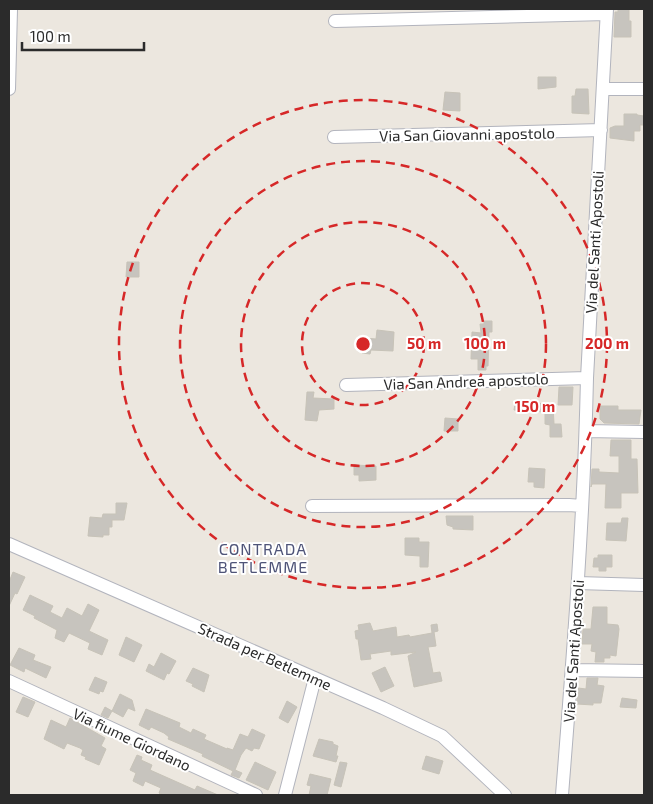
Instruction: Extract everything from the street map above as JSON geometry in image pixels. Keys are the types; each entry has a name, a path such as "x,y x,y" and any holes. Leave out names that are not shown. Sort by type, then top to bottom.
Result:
{"street":[{"path":"9,89 12,9"},
{"path":"335,21 606,11"},
{"name":"Via del Santi Apostoli","path":"562,795 578,583 606,11"},
{"path":"608,89 644,89"},
{"name":"Via San Giovanni apostolo","path":"334,137 601,130"},
{"name":"Via San Andrea apostolo","path":"346,385 587,378"},
{"path":"586,431 644,432"},
{"path":"312,506 582,506"},
{"name":"Strada per Betlemme","path":"9,544 383,708 442,736 505,795"},
{"path":"578,583 644,585"},
{"path":"572,670 644,671"},
{"path":"285,795 315,678"},
{"name":"Via fiume Giordano","path":"9,681 256,795"}],"building":[{"path":"618,9 629,9 631,37 614,37 615,12 618,12"},
{"path":"538,77 556,77 556,87 538,89"},
{"path":"576,89 588,89 589,114 572,113 572,96 575,96"},
{"path":"445,92 460,93 460,111 443,110"},
{"path":"624,114 644,116 644,125 640,125 640,131 634,131 634,141 610,138 610,128 624,126"},
{"path":"127,262 139,262 139,277 126,277"},
{"path":"484,321 492,321 492,332 489,332 488,366 486,366 486,370 478,370 478,359 471,359 472,332 481,333 480,324 484,324"},
{"path":"377,330 394,332 393,351 371,350 370,354 362,353 364,338 376,339"},
{"path":"559,387 573,387 572,405 558,405"},
{"path":"307,392 314,392 313,398 334,399 334,409 319,410 317,421 305,420"},
{"path":"538,403 553,405 554,424 561,424 562,437 550,437 550,425 545,424 545,412 514,410 515,404 538,405"},
{"path":"600,406 618,406 618,410 641,410 639,424 604,423 600,419"},
{"path":"445,418 458,419 458,431 444,431"},
{"path":"611,440 631,440 631,459 637,459 638,493 621,493 621,508 605,508 606,484 592,484 591,487 592,469 599,469 599,472 619,473 619,456 610,456"},
{"path":"354,465 376,466 376,480 359,481 359,475 354,475"},
{"path":"529,468 545,469 544,488 534,487 534,482 528,482"},
{"path":"116,503 127,503 124,520 112,520 112,527 109,527 109,535 103,535 103,537 88,536 90,517 102,518 103,514 116,514"},
{"path":"446,516 473,516 473,530 453,529 453,527 447,525"},
{"path":"622,518 628,518 626,541 606,540 607,523 621,523"},
{"path":"405,538 419,538 419,542 429,542 428,567 420,567 420,556 405,555"},
{"path":"598,555 612,555 612,567 606,567 606,571 599,571 599,567 593,567 594,558 598,558"},
{"path":"13,572 25,577 9,606 9,582"},
{"path":"30,595 53,606 50,612 62,618 67,608 82,616 88,604 99,610 89,631 108,640 102,655 88,649 90,643 69,633 64,642 55,638 57,630 23,610"},
{"path":"593,607 607,607 607,624 618,625 619,629 616,656 610,655 610,658 604,658 604,662 595,662 596,652 591,651 592,644 582,644 583,629 591,629"},
{"path":"370,623 373,631 396,627 397,637 432,633 431,625 437,624 438,631 434,632 436,646 428,647 433,673 440,672 442,681 414,687 408,656 416,652 391,655 391,651 370,654 371,659 361,660 355,631 359,630 358,625"},
{"path":"126,637 142,645 134,662 119,655"},
{"path":"19,648 35,655 33,660 51,667 46,678 25,668 24,672 10,665"},
{"path":"161,653 176,661 164,680 146,671 149,664 154,667"},
{"path":"385,667 394,686 381,692 372,673"},
{"path":"193,668 209,675 204,692 186,681"},
{"path":"95,677 107,682 103,692 100,691 99,694 89,690"},
{"path":"587,678 598,678 597,685 604,686 601,703 593,703 593,705 577,704 578,688 586,689"},
{"path":"120,694 132,700 135,711 128,708 123,717 112,711"},
{"path":"23,697 35,702 28,717 16,712"},
{"path":"622,698 637,700 636,708 620,707"},
{"path":"287,701 297,707 288,723 279,718"},
{"path":"105,707 112,711 108,718 101,715"},
{"path":"146,709 180,723 179,727 191,733 193,729 206,735 204,739 227,749 233,750 240,734 248,737 252,729 265,735 259,749 254,748 252,751 246,748 241,755 235,770 242,773 239,778 231,775 233,771 202,756 203,754 168,739 169,737 164,733 151,727 149,730 139,725"},
{"path":"70,718 105,738 101,746 106,749 99,765 85,759 86,757 81,755 83,750 80,748 67,743 64,749 44,739 51,720 66,727"},
{"path":"319,739 333,742 333,744 338,746 336,762 313,756"},
{"path":"137,755 142,757 141,760 152,765 150,770 195,790 197,786 218,795 163,795 159,793 161,788 145,781 143,786 133,781 136,773 130,770"},
{"path":"426,756 443,761 439,774 422,769"},
{"path":"255,762 276,772 268,790 246,780"},
{"path":"340,762 347,763 341,787 334,785"},
{"path":"310,774 331,779 327,795 309,795 311,786 307,785"}],"district":[{"name":"CONTRADA BETLEMME","path":"263,557"}]}
